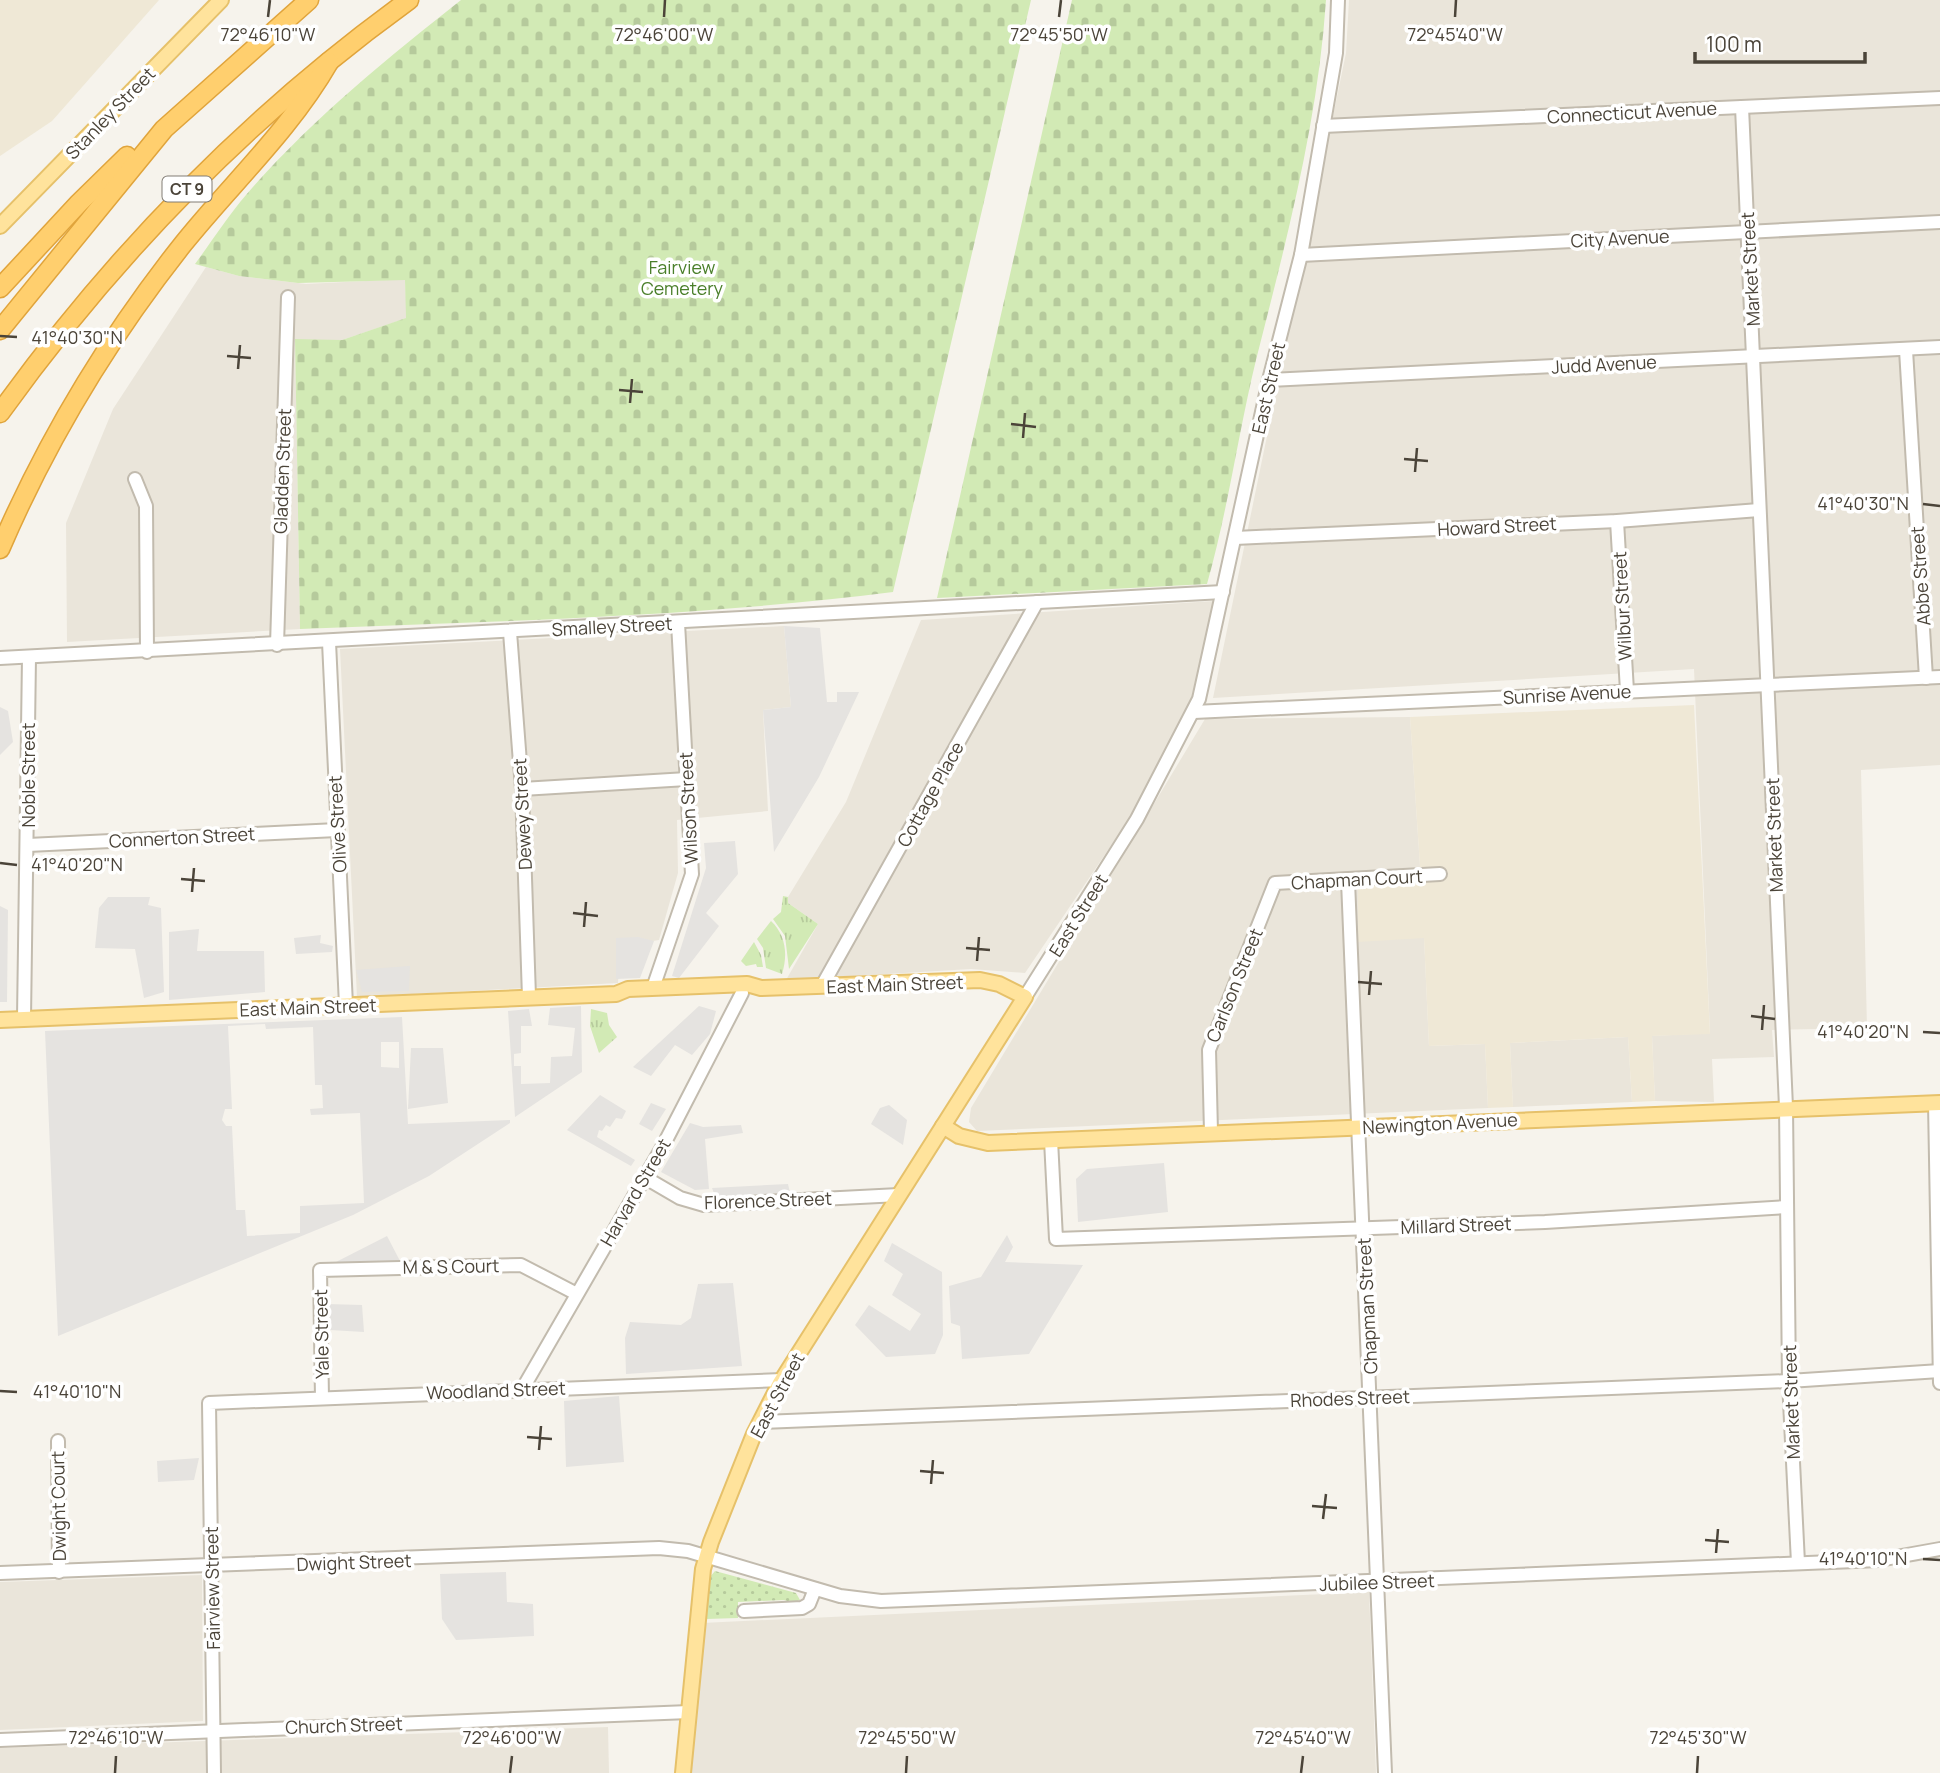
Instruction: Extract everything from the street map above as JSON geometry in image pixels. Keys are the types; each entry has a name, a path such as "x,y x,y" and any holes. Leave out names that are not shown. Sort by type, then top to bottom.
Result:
{"highway":[{"path":"0,288 100,181 309,0"},
{"name":"CT 9","path":"0,413 72,318 161,216 245,134 329,62 409,0"},
{"path":"0,549 61,427 119,332 184,243 292,120 329,62"},
{"path":"0,330 108,194 169,124"}],"main road":[{"name":"Stanley Street","path":"0,226 221,0"},
{"name":"East Main Street","path":"616,994 626,989 750,984 761,988 985,981 1026,997"},
{"name":"East Main Street","path":"0,1020 529,997 616,994 631,998 756,992 761,988"},
{"name":"East Street","path":"683,1773 706,1557 760,1422 782,1380 1026,997"},
{"name":"Newington Avenue","path":"943,1126 976,1142 1786,1107 1938,1103"}],"street":[{"name":"East Street","path":"1026,997 1126,838 1194,712 1269,380 1301,255 1336,53 1338,0"},
{"name":"Connecticut Avenue","path":"1323,127 1940,98"},
{"name":"Market Street","path":"1742,107 1786,1107 1789,1381 1798,1563"},
{"name":"City Avenue","path":"1301,255 1940,222"},
{"name":"Gladden Street","path":"277,645 288,297"},
{"name":"Judd Avenue","path":"1269,380 1940,347"},
{"name":"Abbe Street","path":"1906,350 1926,678"},
{"path":"135,479 146,506 147,652"},
{"name":"Howard Street","path":"1235,538 1617,521 1759,510"},
{"name":"Wilbur Street","path":"1617,521 1627,691"},
{"name":"Smalley Street","path":"0,658 1223,592"},
{"name":"Cottage Place","path":"822,986 1037,602"},
{"name":"Wilson Street","path":"653,988 692,874 678,623"},
{"name":"Dewey Street","path":"510,632 522,789 529,997"},
{"name":"Olive Street","path":"329,642 346,1005"},
{"name":"Noble Street","path":"24,1019 29,657"},
{"name":"Sunrise Avenue","path":"1194,712 1940,677"},
{"path":"522,789 687,779"},
{"name":"Connerton Street","path":"28,845 337,830"},
{"name":"Chapman Court","path":"1275,883 1440,874"},
{"name":"Chapman Street","path":"1348,881 1385,1773"},
{"name":"Carlson Street","path":"1211,1132 1209,1050 1275,883"},
{"name":"Harvard Street","path":"523,1388 575,1293 644,1177 742,993"},
{"path":"1938,1103 1940,1383"},
{"name":"Millard Street","path":"1051,1140 1056,1239 1545,1222 1787,1207"},
{"name":"Florence Street","path":"644,1177 680,1198 704,1205 899,1195"},
{"name":"M & S Court","path":"320,1270 522,1265 575,1293"},
{"name":"Yale Street","path":"320,1270 322,1398"},
{"name":"Rhodes Street","path":"760,1422 1789,1381 1940,1371"},
{"name":"Woodland Street","path":"209,1404 523,1388 782,1380"},
{"name":"Fairview Street","path":"209,1404 214,1773"},
{"name":"Dwight Court","path":"58,1440 59,1572"},
{"name":"Dwight Street","path":"0,1573 212,1567 650,1548 688,1551 706,1557"},
{"name":"Jubilee Street","path":"706,1557 815,1589 860,1600 881,1601 1880,1560 1940,1549"},
{"path":"744,1611 802,1608 809,1604 815,1589"},
{"name":"Church Street","path":"0,1740 689,1712"}],"shaded area":[{"path":"0,0 159,0 52,121 0,156"},
{"path":"1349,0 1940,0 1940,765 1861,770 1867,1028 1772,1030 1774,1057 1712,1059 1714,1102 1655,1101 1652,1036 1710,1033 1694,669 1213,698 1346,53"},
{"path":"206,267 239,276 306,284 405,279 407,318 342,340 295,340 300,629 67,642 66,523 113,409"},
{"path":"1214,601 1189,708 1131,816 1025,973 971,969 786,980 818,924 788,903 788,897 846,802 921,620"},
{"path":"784,626 791,707 763,710 768,811 677,820 678,873 659,940 620,946 618,983 357,997 340,649"},
{"path":"784,626 820,628 827,702 837,702 837,692 859,692 819,777 774,852 763,710 791,707"},
{"path":"1694,705 1710,1034 1652,1036 1655,1101 1632,1102 1628,1037 1510,1043 1513,1107 1488,1108 1485,1044 1429,1046 1424,938 1358,942 1358,886 1421,881 1410,717"},
{"path":"0,707 8,711 13,742 0,755"},
{"path":"1410,717 1421,881 1358,941 1424,937 1429,1046 1485,1044 1488,1108 977,1131 969,1122 971,1108 1205,719"},
{"path":"735,841 738,874 706,913 719,926 679,978 672,976 706,868 704,843"},
{"path":"108,897 150,897 148,905 161,908 164,992 144,998 135,949 95,948 99,908"},
{"path":"0,906 8,910 7,1002 0,1002"},
{"path":"199,929 197,951 264,951 265,992 169,1000 169,932"},
{"path":"321,935 320,943 333,946 332,952 296,954 294,938"},
{"path":"638,937 654,941 640,978 616,979 616,938"},
{"path":"410,966 409,991 362,992 356,970"},
{"path":"581,1006 582,1072 515,1117 508,1011 529,1009 532,1026 521,1026 521,1053 514,1054 514,1066 521,1066 521,1084 550,1083 551,1057 572,1056 575,1028 548,1025 550,1008"},
{"path":"699,1006 716,1011 710,1034 692,1055 675,1045 651,1076 633,1067"},
{"path":"402,1017 408,1124 510,1120 510,1123 429,1176 353,1215 58,1336 45,1031","holes":["265,1024 266,1029 313,1027 315,1085 322,1085 323,1108 310,1109 311,1115 360,1113 364,1203 300,1206 300,1233 247,1236 245,1210 236,1210 232,1126 226,1126 222,1120 225,1109 232,1109 228,1026","381,1042 399,1042 399,1068 381,1067"]},
{"path":"1628,1037 1632,1102 1513,1107 1510,1043"},
{"path":"411,1048 443,1048 448,1103 408,1109"},
{"path":"600,1095 626,1111 622,1119 616,1118 610,1127 606,1125 602,1131 599,1130 597,1137 635,1160 631,1166 567,1130"},
{"path":"651,1103 666,1109 652,1131 639,1124"},
{"path":"889,1105 907,1120 903,1145 871,1124 880,1108"},
{"path":"690,1123 703,1127 741,1125 743,1133 705,1139 709,1189 695,1190 661,1172"},
{"path":"1164,1163 1168,1212 1078,1222 1076,1179 1087,1169"},
{"path":"788,1184 790,1193 715,1196 712,1188"},
{"path":"1007,1235 1013,1247 1005,1262 1083,1265 1029,1354 962,1359 960,1326 951,1323 949,1286 981,1277"},
{"path":"387,1236 400,1261 334,1263"},
{"path":"892,1243 942,1272 943,1335 935,1354 886,1357 855,1325 869,1305 910,1331 921,1314 892,1295 903,1274 884,1261"},
{"path":"733,1283 742,1366 626,1374 625,1338 630,1322 681,1325 691,1318 698,1284"},
{"path":"327,1304 362,1305 364,1332 330,1330"},
{"path":"619,1396 624,1462 566,1467 564,1401"},
{"path":"199,1458 194,1480 158,1482 157,1461"},
{"path":"506,1572 507,1602 533,1604 534,1636 456,1640 442,1619 440,1574"},
{"path":"202,1575 203,1721 0,1730 0,1582"},
{"path":"1369,1592 1376,1773 689,1773 702,1623"},
{"path":"608,1727 609,1773 0,1773 0,1748"}],"green space":[{"name":"Fairview Cemetery","path":"461,0 1031,0 893,592 671,613 300,629 295,339 342,340 406,318 405,280 298,283 239,276 195,264 239,203 296,142 377,68"},
{"path":"1072,0 1326,0 1308,136 1221,528 1207,584 937,598"},
{"path":"783,896 788,897 788,903 818,924 789,969 785,936 773,919 781,912"},
{"path":"771,921 783,939 785,960 782,974 766,968 763,948 757,939"},
{"path":"754,942 761,955 763,967 757,967 756,964 746,966 741,961"},
{"path":"591,1009 607,1013 609,1025 617,1037 599,1053 590,1026"},
{"path":"715,1571 796,1593 800,1600 793,1603 784,1600 738,1602 738,1618 706,1619 709,1578"}]}
